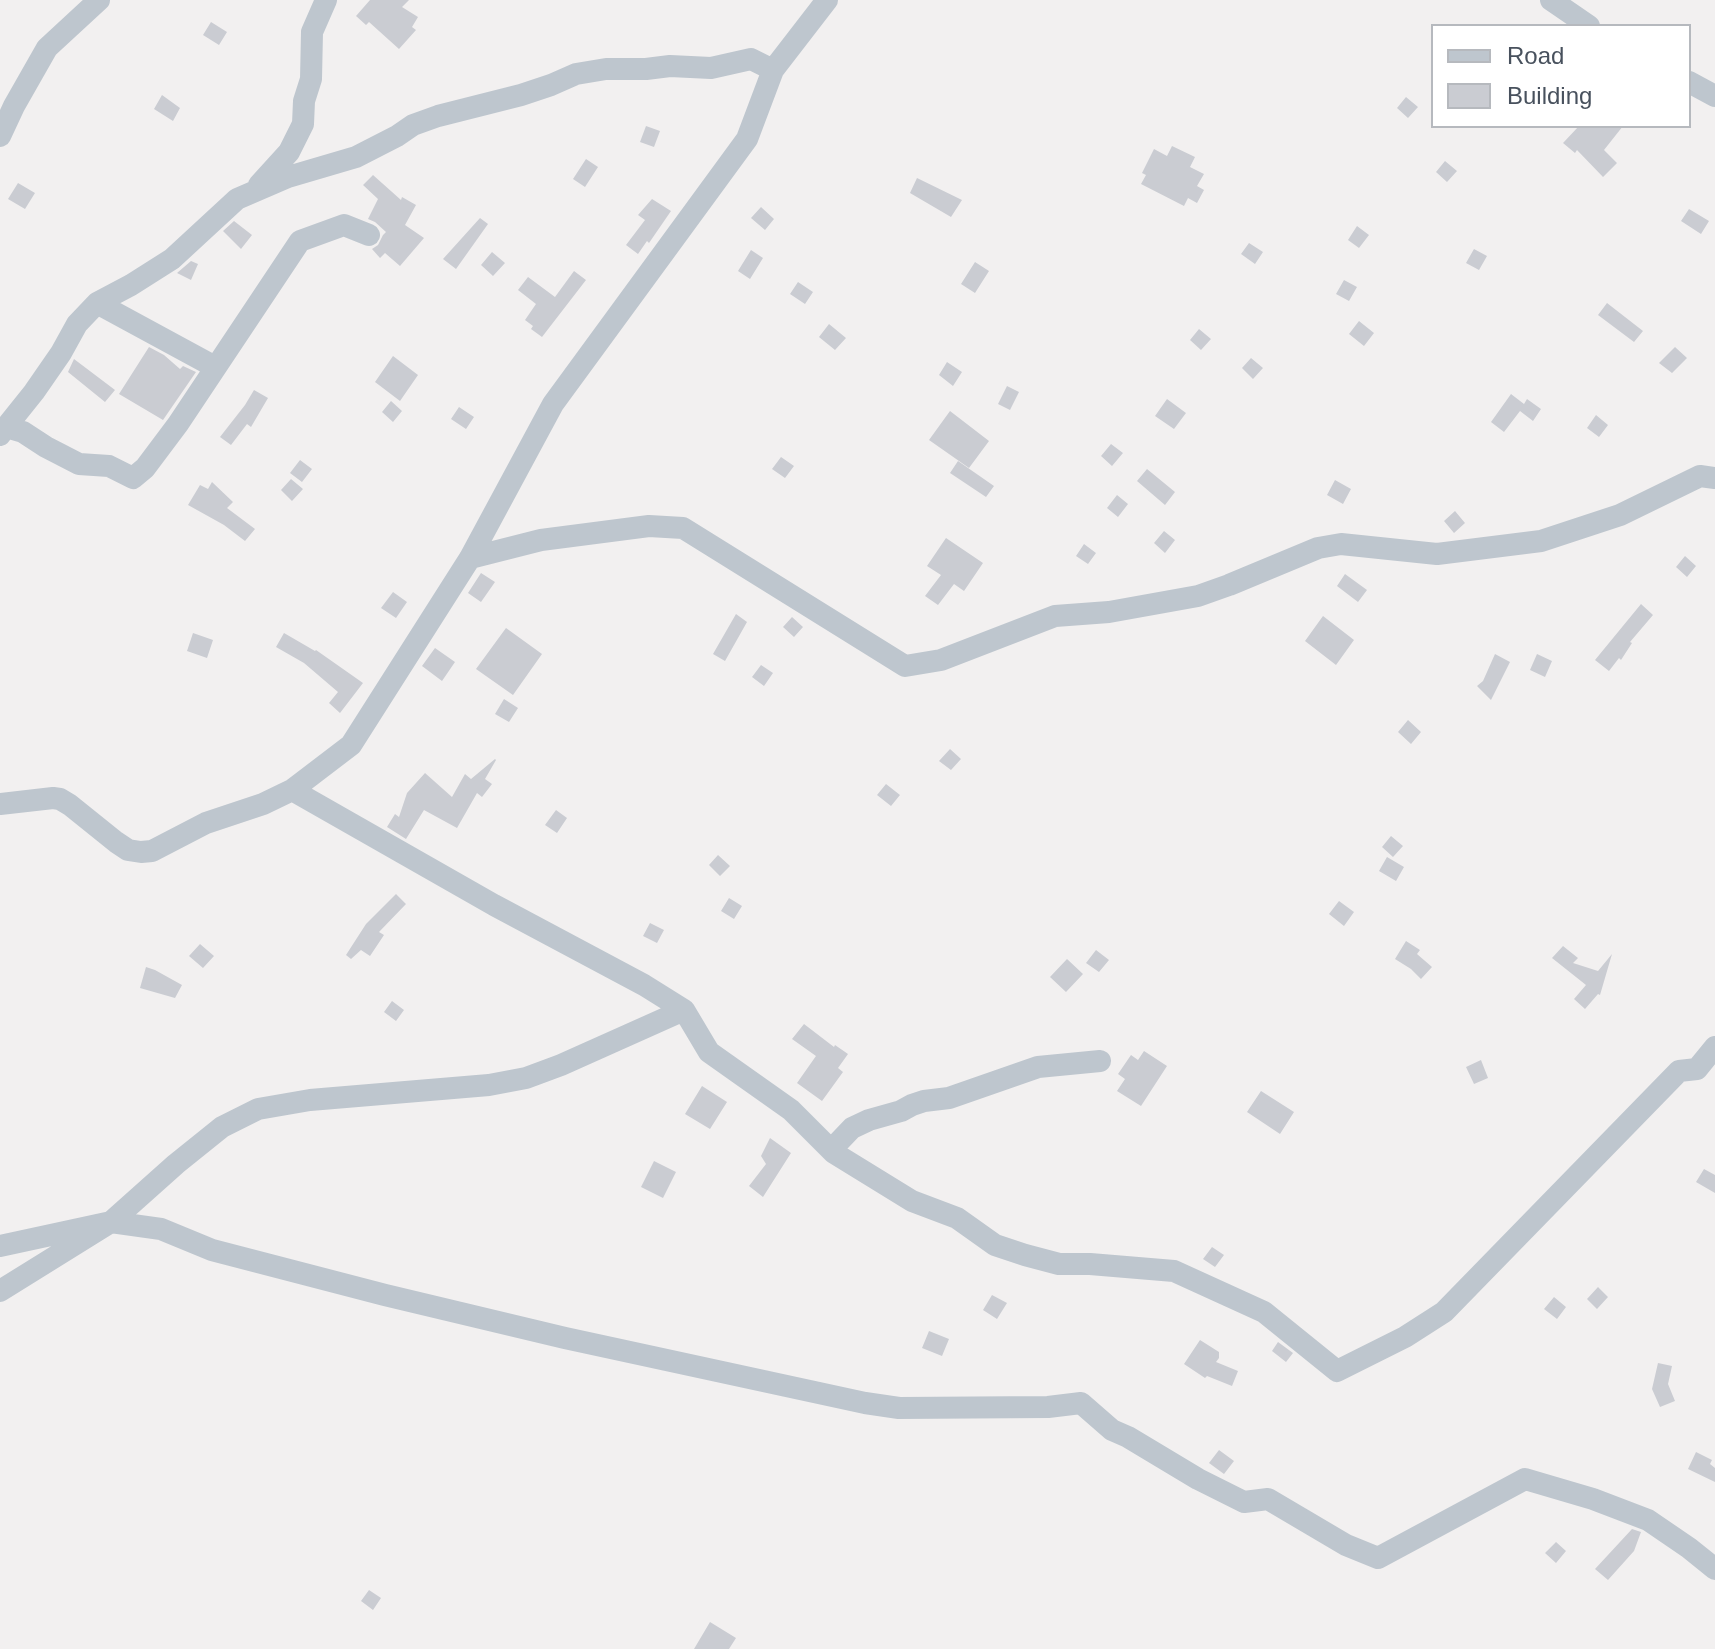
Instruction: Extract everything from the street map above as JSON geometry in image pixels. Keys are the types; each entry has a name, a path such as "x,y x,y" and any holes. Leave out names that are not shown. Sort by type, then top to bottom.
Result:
{"street":[{"path":"0,136 47,48 99,0"},
{"path":"253,192 289,152 303,124 304,101 311,79 312,32 326,0"},
{"path":"0,804 60,799 128,850 152,851 206,823 263,804 292,790 351,745 470,558 553,404 747,139 773,70 827,0"},
{"path":"1551,0 1586,24"},
{"path":"3,431 61,353 77,324 97,303 172,259 237,199 288,177 356,157 425,120 521,95 576,74 606,69 670,66 711,68 751,59 773,70"},
{"path":"1691,83 1715,96"},
{"path":"3,431 23,432 79,464 109,466 133,478 145,468 178,424 300,241 344,225 369,235"},
{"path":"97,303 215,367"},
{"path":"470,558 557,538 649,526 683,528 905,666 941,660 1055,616 1109,612 1198,596 1318,548 1341,544 1437,554 1541,541 1620,515 1700,476 1715,478"},
{"path":"292,790 684,1010 709,1052 791,1110 831,1150 912,1201 957,1218 995,1245 1059,1264 1174,1271 1264,1312 1337,1371 1405,1337 1444,1312 1679,1071 1697,1069 1715,1047"},
{"path":"0,1291 111,1222 222,1127 258,1109 310,1100 489,1085 526,1078 684,1010"},
{"path":"831,1150 852,1128 924,1101 949,1098 1038,1067 1100,1061"},
{"path":"0,1246 111,1222 161,1229 212,1250 415,1302 865,1403 899,1408 1048,1407 1081,1403 1112,1430 1198,1479 1244,1502 1268,1499 1346,1545 1378,1558 1525,1479 1593,1499 1648,1520 1715,1569"}],"building":[{"path":"370,0 409,0 402,7 418,17 412,27 416,30 399,49 369,22 366,25 356,16"},
{"path":"211,22 227,32 219,45 203,35"},
{"path":"162,95 180,108 173,121 154,109"},
{"path":"1406,97 1418,107 1408,118 1397,108"},
{"path":"646,126 660,131 654,147 640,142"},
{"path":"1577,128 1621,128 1604,150 1617,163 1603,177 1577,150 1575,153 1563,143"},
{"path":"1172,146 1195,157 1190,167 1204,174 1197,186 1204,190 1197,203 1188,198 1184,206 1141,184 1146,175 1142,173 1154,149 1167,156"},
{"path":"586,159 598,167 585,187 573,179"},
{"path":"1445,161 1457,171 1447,182 1436,172"},
{"path":"373,175 401,200 402,197 416,205 405,225 424,238 400,266 385,253 380,258 372,249 386,232 368,219 378,199 363,185"},
{"path":"917,178 962,200 951,217 910,193"},
{"path":"18,183 35,193 25,209 8,199"},
{"path":"652,199 671,211 638,254 626,245 645,220 638,215"},
{"path":"761,207 774,219 765,230 751,218"},
{"path":"1689,209 1709,221 1701,234 1681,221"},
{"path":"480,218 488,224 456,269 443,259"},
{"path":"234,221 252,235 241,249 223,231"},
{"path":"1357,226 1369,235 1359,248 1348,240"},
{"path":"1249,243 1263,252 1255,264 1241,254"},
{"path":"1474,249 1487,256 1479,270 1466,263"},
{"path":"751,250 763,258 750,279 738,271"},
{"path":"492,252 505,263 493,276 481,265"},
{"path":"191,261 198,264 191,280 177,273"},
{"path":"975,262 989,271 975,293 961,284"},
{"path":"574,271 586,280 542,337 525,320 536,304 518,290 528,277 555,297"},
{"path":"1344,280 1357,287 1349,301 1336,294"},
{"path":"798,282 813,292 805,304 790,294"},
{"path":"1607,303 1643,331 1634,342 1598,315"},
{"path":"1359,321 1374,333 1364,346 1349,334"},
{"path":"829,324 846,338 835,350 819,337"},
{"path":"1199,329 1211,339 1201,350 1190,340"},
{"path":"149,347 180,369 183,366 196,372 163,420 119,394"},
{"path":"1675,347 1687,358 1672,373 1659,363"},
{"path":"393,356 418,375 400,401 375,382"},
{"path":"1251,358 1263,368 1253,379 1242,368"},
{"path":"74,359 115,390 105,402 68,372"},
{"path":"947,362 962,372 953,386 939,375"},
{"path":"1007,386 1019,392 1010,410 998,404"},
{"path":"254,390 268,398 251,427 247,424 231,445 220,437"},
{"path":"1511,394 1524,404 1527,399 1541,409 1533,421 1520,411 1504,432 1491,422"},
{"path":"1167,399 1186,413 1174,429 1155,416"},
{"path":"391,401 402,411 393,422 382,412"},
{"path":"459,407 474,417 466,429 451,419"},
{"path":"950,411 989,441 969,468 929,440"},
{"path":"1596,415 1608,425 1599,437 1587,428"},
{"path":"1111,444 1123,453 1112,466 1101,456"},
{"path":"781,457 794,466 785,478 772,469"},
{"path":"300,460 312,469 302,482 290,473"},
{"path":"958,461 994,486 986,497 950,473"},
{"path":"1147,469 1175,492 1165,505 1137,481"},
{"path":"291,479 303,489 292,501 281,490"},
{"path":"1335,480 1351,489 1343,504 1327,495"},
{"path":"212,482 233,502 227,508 255,529 245,541 188,505 200,485 208,489"},
{"path":"1117,495 1128,504 1118,517 1107,508"},
{"path":"1455,511 1465,523 1454,533 1444,521"},
{"path":"1164,531 1175,540 1165,553 1154,543"},
{"path":"946,538 983,563 964,591 954,584 938,605 925,596 941,575 927,566"},
{"path":"1084,544 1096,553 1088,564 1076,556"},
{"path":"1685,556 1696,566 1687,577 1676,567"},
{"path":"481,573 495,582 481,602 468,593"},
{"path":"1345,574 1367,590 1358,602 1337,586"},
{"path":"393,592 407,602 396,618 381,608"},
{"path":"1641,604 1653,615 1630,642 1621,660 1619,658 1609,671 1595,660"},
{"path":"736,614 747,622 725,661 713,654"},
{"path":"1323,616 1354,640 1336,665 1305,641"},
{"path":"792,617 803,627 794,637 783,627"},
{"path":"506,628 542,654 513,695 476,669"},
{"path":"193,633 213,640 207,658 187,651"},
{"path":"284,633 316,650 363,683 340,713 329,703 338,692 304,663 276,647"},
{"path":"435,648 455,662 442,681 422,666"},
{"path":"1495,654 1510,662 1491,700 1477,686 1483,681"},
{"path":"1537,654 1552,661 1545,677 1530,670"},
{"path":"761,665 773,673 764,686 752,677"},
{"path":"504,699 518,708 509,722 495,714"},
{"path":"1408,720 1421,732 1411,744 1398,732"},
{"path":"950,749 961,759 951,770 939,761"},
{"path":"495,759 485,779 492,784 482,797 477,793 457,828 424,810 406,839 387,827 395,814 399,817 407,793 425,773 452,797 465,774 471,779"},
{"path":"886,784 900,795 891,806 877,795"},
{"path":"556,810 567,818 557,833 545,825"},
{"path":"1391,836 1403,846 1393,857 1382,847"},
{"path":"718,855 730,866 720,876 709,865"},
{"path":"1387,857 1404,867 1396,881 1379,871"},
{"path":"396,894 406,904 379,932 384,935 370,956 361,950 351,959 346,955 366,924"},
{"path":"729,898 742,906 734,919 721,911"},
{"path":"1339,901 1354,912 1344,926 1329,914"},
{"path":"650,923 664,930 657,943 643,936"},
{"path":"1406,941 1420,950 1417,954 1432,967 1421,979 1395,959"},
{"path":"200,944 214,956 203,968 189,956"},
{"path":"1563,946 1578,958 1573,963 1598,971 1612,954 1600,995 1585,1009 1574,999 1586,985 1552,958"},
{"path":"1096,950 1109,960 1099,972 1086,963"},
{"path":"1067,959 1083,974 1066,992 1050,977"},
{"path":"146,967 182,985 175,998 140,988"},
{"path":"392,1001 404,1010 396,1021 384,1012"},
{"path":"804,1024 848,1054 838,1068 843,1072 822,1101 797,1083 816,1056 792,1039"},
{"path":"1144,1051 1167,1066 1141,1106 1117,1091 1125,1079 1118,1074 1131,1055 1138,1060"},
{"path":"1481,1060 1488,1078 1474,1084 1466,1067"},
{"path":"702,1086 727,1102 710,1129 685,1114"},
{"path":"1261,1091 1294,1112 1280,1134 1247,1112"},
{"path":"770,1138 791,1153 763,1197 749,1186 766,1164 761,1156"},
{"path":"654,1161 676,1172 663,1198 641,1187"},
{"path":"1704,1169 1715,1175 1715,1193 1696,1182"},
{"path":"1212,1247 1224,1255 1215,1267 1203,1259"},
{"path":"1598,1287 1608,1297 1597,1309 1587,1299"},
{"path":"992,1295 1007,1303 997,1319 983,1310"},
{"path":"1554,1297 1566,1307 1557,1319 1544,1309"},
{"path":"929,1331 949,1339 942,1356 922,1348"},
{"path":"1200,1340 1219,1352 1216,1362 1238,1371 1232,1386 1207,1376 1205,1378 1184,1364"},
{"path":"1278,1342 1293,1353 1286,1362 1272,1351"},
{"path":"1658,1363 1672,1366 1668,1384 1675,1401 1660,1407 1652,1389"},
{"path":"1219,1450 1234,1461 1224,1474 1209,1463"},
{"path":"1696,1452 1712,1460 1710,1464 1715,1468 1715,1482 1688,1469"},
{"path":"1632,1529 1641,1532 1634,1551 1608,1580 1595,1569"},
{"path":"1556,1542 1566,1551 1556,1563 1545,1553"},
{"path":"369,1590 381,1598 373,1610 361,1601"},
{"path":"710,1622 736,1638 729,1649 694,1649"}]}
